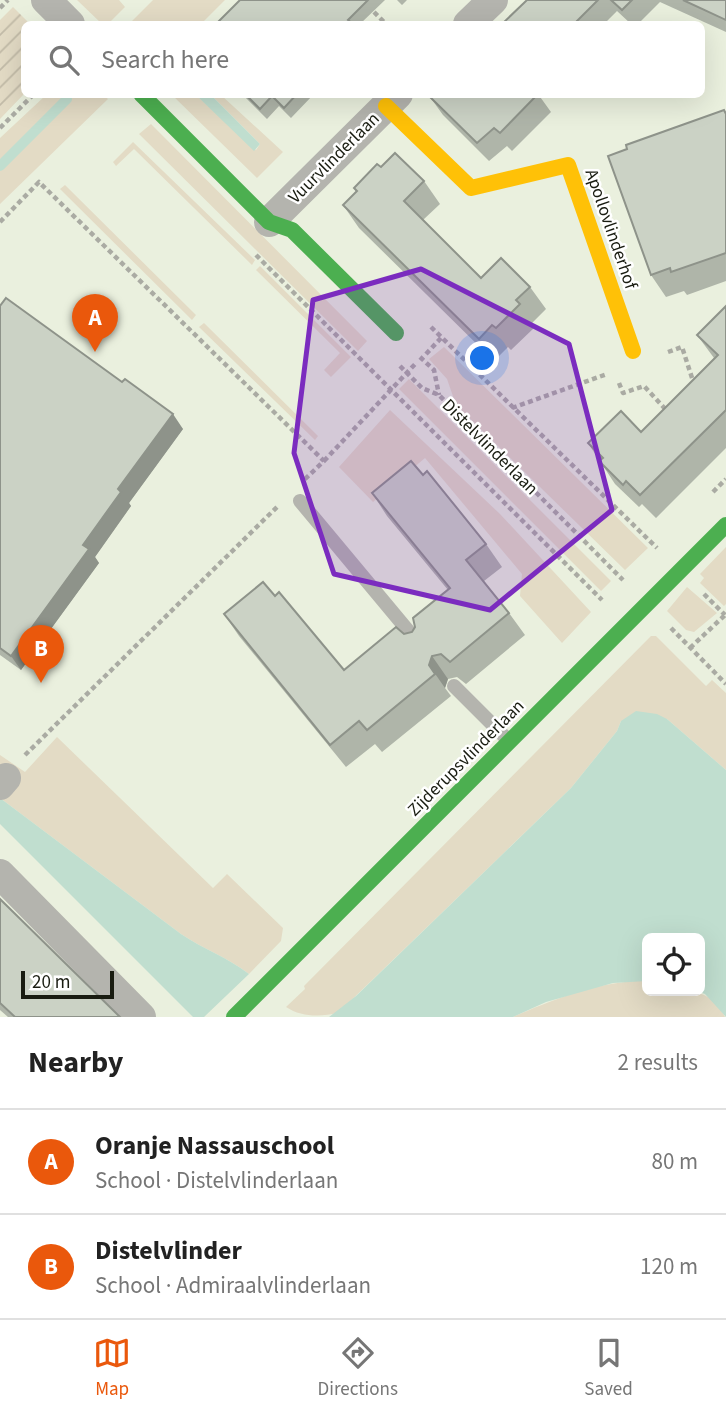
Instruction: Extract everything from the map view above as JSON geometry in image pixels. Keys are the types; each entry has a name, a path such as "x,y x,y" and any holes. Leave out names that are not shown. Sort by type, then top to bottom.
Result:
{"street":[{"path":"46,0 67,21"},
{"path":"471,21 493,0"},
{"path":"145,98 270,222 292,230 396,333"},
{"name":"Vuurvlinderlaan","path":"270,222 392,100"},
{"name":"Apollovlinderhof","path":"392,100 471,188 568,165 633,351"},
{"name":"Zijderupsvlinderlaan","path":"234,1017 726,526"},
{"path":"0,874 141,1017"}],"lane":[{"path":"298,495 422,647"},
{"path":"454,686 509,742"}],"path":[{"path":"0,8 8,0"},
{"path":"362,0 383,21"},
{"path":"0,128 30,98"},
{"path":"0,222 39,182 324,461"},
{"path":"247,246 601,600 609,594"},
{"path":"422,319 726,615 690,648"},
{"name":"Distelvlinderlaan","path":"396,333 434,370 439,396 726,684"},
{"path":"298,495 324,461 442,338"},
{"path":"614,371 623,393 644,386 668,413"},
{"path":"706,499 726,479"},
{"path":"9,774 285,499"},
{"path":"649,556 667,538"},
{"path":"616,587 632,573"}],"highlighted area":[{"path":"421,269 569,344 612,510 490,610 334,574 294,453 313,300"}],"shaded area":[{"path":"77,0 119,0 125,7 111,21 99,21"},
{"path":"153,0 225,0 204,21 132,21"},
{"path":"13,7 27,21 21,21 21,97 0,119 0,20"},
{"path":"43,98 108,99 0,204 0,138"},
{"path":"175,98 199,98 256,150 260,144 214,98 224,98 283,152 257,178"},
{"path":"199,98 214,98 260,144 254,151"},
{"path":"151,124 367,341 358,351 139,134"},
{"path":"133,142 255,260 252,265 134,149 116,166 113,162"},
{"path":"65,185 196,315 192,320 60,189"},
{"path":"260,266 351,357 331,377 324,370 340,353 256,270"},
{"path":"204,323 318,436 315,440 199,327"},
{"path":"444,347 648,548 625,570 456,405 447,379 429,359"},
{"path":"409,379 611,581 601,591 399,389"},
{"path":"390,410 500,514 591,612 562,643 520,596 522,574 425,458 373,502 339,467"},
{"path":"726,547 724,606 700,583 704,578 700,574"},
{"path":"687,587 717,613 694,632 686,630 667,611"},
{"path":"651,636 656,636 706,686 712,680 726,693 726,770 667,719 621,721 617,731 571,788 338,1013 311,1015 286,1007 305,989 304,986"},
{"path":"636,711 657,714 667,719 726,770 726,1017 705,994 705,933 642,933 642,981 613,983 546,1002 513,1017 329,1017 356,996 571,788 617,731 621,721"},
{"path":"57,737 213,888 227,874 283,928 281,941 249,974 181,934 0,798 0,755 25,772"},
{"path":"0,798 181,934 249,974 204,1017 193,1017 0,824"},
{"path":"642,981 642,996 705,996 719,1006 725,1017 513,1017 588,989"}],"building":[{"path":"240,0 368,0 349,21 219,21"},
{"path":"527,0 598,0 577,21 505,21"},
{"path":"611,0 632,0 622,10"},
{"path":"683,0 726,0 726,20"},
{"path":"249,98 270,98 260,109"},
{"path":"274,98 293,98 284,108"},
{"path":"431,98 534,98 500,133 494,128 477,143"},
{"path":"724,110 726,253 671,272 670,268 651,275 608,156 627,149 626,145"},
{"path":"395,153 424,181 404,201 481,278 501,258 530,287 516,300 520,304 496,328 492,325 479,339 343,205 357,191 354,188 377,164 381,167"},
{"path":"6,298 122,382 125,379 173,414 118,489 121,492 83,545 89,549 11,656 0,648 0,306"},
{"path":"726,306 726,410 640,495 626,481 623,485 599,461 603,458 588,443 621,411 641,432 718,355 697,335"},
{"path":"411,461 423,475 427,471 486,544 466,560 509,613 450,662 441,654 432,656 429,665 435,674 367,730 359,721 330,745 224,614 263,582 275,596 279,592 344,670 396,627 404,634 412,632 415,627 413,618 450,588 372,493"},
{"path":"0,899 120,1017 15,1017 0,1003"}],"waterway":[{"path":"0,166 67,99"}],"traffic: fast":[{"path":"145,98 269,222 292,230 396,333"},
{"path":"234,1017 726,525"}],"traffic: slow":[{"path":"386,106 471,188 568,165 633,351"}],"place":[{"name":"Oranje Nassauschool","path":"95,352"},
{"name":"Distelvlinder","path":"41,683"}]}
